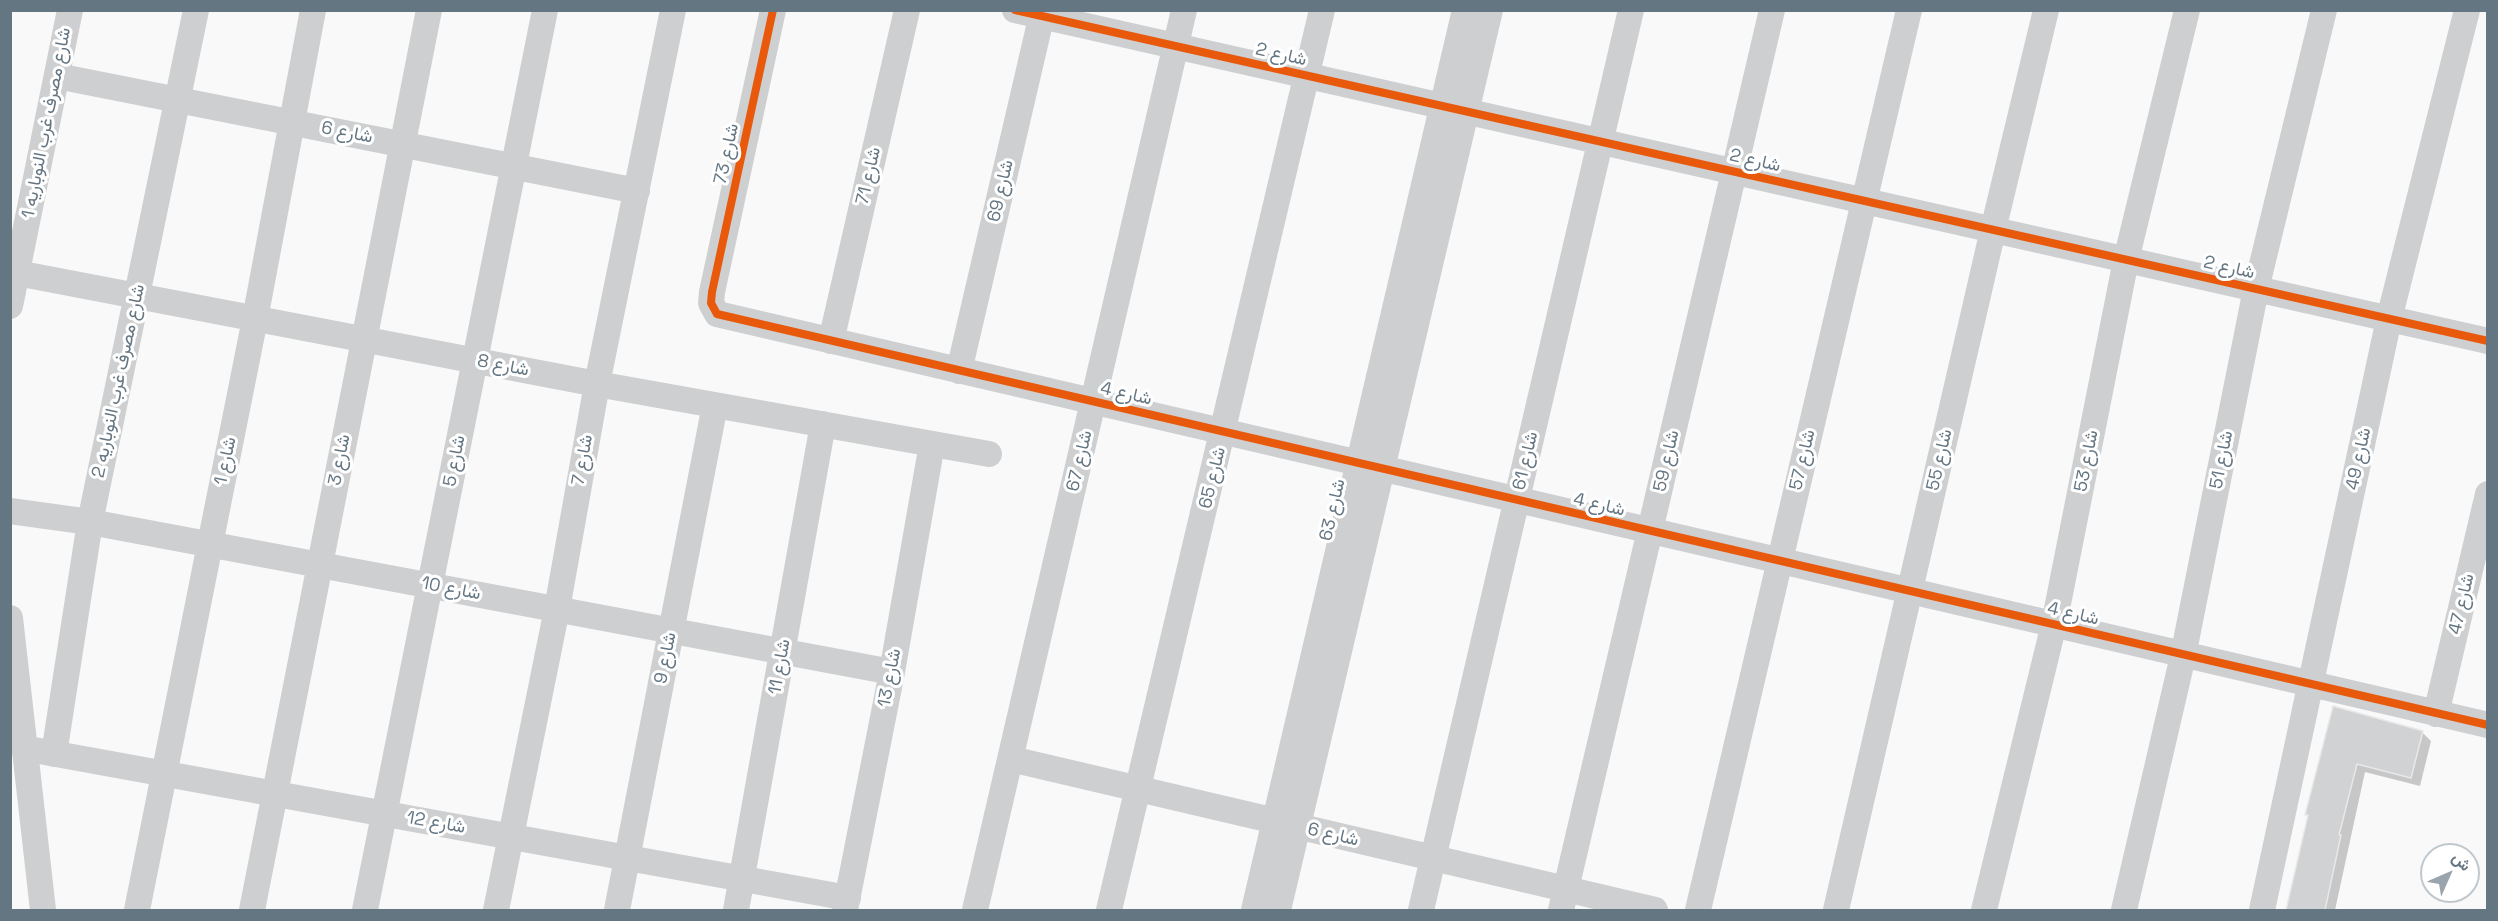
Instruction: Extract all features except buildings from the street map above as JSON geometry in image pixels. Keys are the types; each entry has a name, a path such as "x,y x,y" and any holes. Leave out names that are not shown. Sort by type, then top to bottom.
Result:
{"street":[{"name":"شارع مصرف غرب النوباريه 1","path":"10,306 70,10"},
{"name":"شارع مصرف غرب النوباريه 2","path":"54,754 90,522 196,10"},
{"name":"شارع 1","path":"137,910 314,10"},
{"name":"شارع 3","path":"252,910 429,10"},
{"name":"شارع 5","path":"365,910 545,10"},
{"name":"شارع 7","path":"496,910 557,609 597,384 673,10"},
{"name":"شارع 73","path":"711,303 773,10"},
{"name":"شارع 71","path":"831,342 907,10"},
{"name":"شارع 2","path":"1016,10 1043,14 1307,76 2487,341"},
{"name":"شارع 67","path":"975,910 1184,10"},
{"name":"شارع 65","path":"1109,910 1224,432 1322,10"},
{"name":"شارع 63","path":"1278,910 1287,824 1454,109 1466,10"},
{"name":"شارع 63","path":"1454,109 1490,10"},
{"name":"شارع 61","path":"1421,910 1631,10"},
{"name":"شارع 59","path":"1564,900 1772,10"},
{"name":"شارع 57","path":"1698,910 1909,10"},
{"name":"شارع 55","path":"1836,910 2046,10"},
{"name":"شارع 53","path":"1984,910 2054,624 2126,260 2187,10"},
{"name":"شارع 51","path":"2124,910 2183,656 2256,289 2324,10"},
{"name":"شارع 49","path":"2262,910 2389,319 2467,10"},
{"name":"شارع 69","path":"959,371 1043,14"},
{"name":"شارع 6","path":"57,75 637,191"},
{"name":"شارع 8","path":"17,273 597,384 989,454"},
{"name":"شارع 4","path":"711,303 717,314 831,342 2487,725"},
{"name":"شارع 9","path":"617,910 715,405"},
{"name":"شارع 11","path":"736,910 823,424"},
{"name":"شارع 13","path":"846,904 892,672 932,444"},
{"name":"شارع 47","path":"2436,714 2487,494"},
{"name":"شارع 10","path":"10,511 90,522 892,672"},
{"path":"10,618 43,910"},
{"name":"شارع 12","path":"23,748 742,879 846,904"},
{"name":"شارع 6","path":"1011,759 1434,858 1564,900 1655,910"},
{"name":"شارع 63","path":"1254,910 1287,824"}],"cycle path":[{"path":"773,10 712,292 711,303 717,314 2488,725"},
{"path":"1015,10 2488,341"}]}
